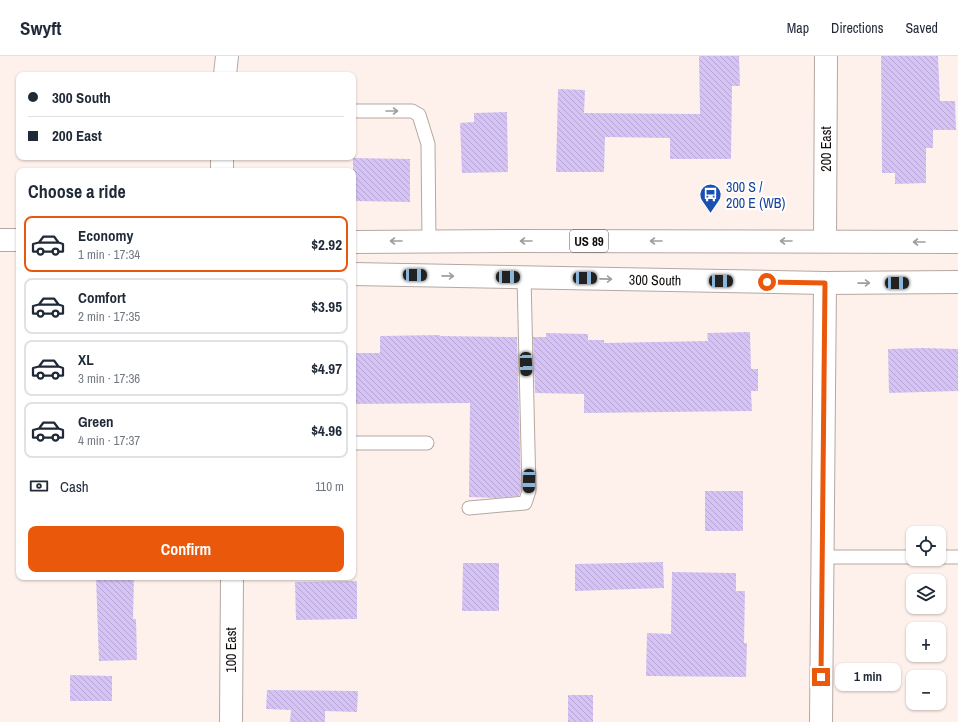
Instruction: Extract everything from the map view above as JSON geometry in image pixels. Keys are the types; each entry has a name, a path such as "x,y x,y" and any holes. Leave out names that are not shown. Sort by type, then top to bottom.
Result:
{"main road":[{"path":"225,72 227,56"},
{"name":"200 East","path":"825,241 826,56"},
{"path":"0,240 16,240"},
{"name":"US 89","path":"356,242 958,242"},
{"name":"300 South","path":"356,274 825,283 958,282"},
{"path":"821,722 825,283"},
{"name":"100 East","path":"231,722 232,580"}],"lane":[{"path":"356,111 412,111 419,114 428,144 429,241"},
{"path":"469,508 525,503 528,491 524,277"},
{"path":"356,443 427,444"},
{"path":"822,557 906,557"},
{"path":"946,557 958,557"}],"building":[{"path":"699,56 739,56 740,86 732,86 731,159 670,159 670,138 605,137 604,172 556,172 558,89 585,90 584,113 700,114"},
{"path":"881,56 938,56 940,101 955,101 956,130 933,130 933,148 926,148 926,183 895,184 895,173 882,173"},
{"path":"507,112 508,172 462,173 460,123 474,122 474,113"},
{"path":"356,158 410,159 410,202 356,201 356,168 353,168 353,160 356,160"},
{"path":"750,332 751,369 758,369 758,391 751,391 752,411 584,413 584,394 535,393 533,337 546,337 546,333 588,334 588,340 604,340 604,343 708,341 707,333"},
{"path":"440,335 517,337 521,490 519,496 496,498 469,497 470,403 356,404 356,353 380,353 380,336"},
{"path":"888,349 958,349 958,391 889,393"},
{"path":"705,491 743,491 743,531 705,531"},
{"path":"663,562 664,588 575,591 575,564"},
{"path":"463,563 499,563 499,611 462,611"},
{"path":"672,572 736,573 736,591 745,591 744,643 747,643 746,677 646,676 647,633 671,634"},
{"path":"96,580 134,580 133,619 136,619 137,660 99,661"},
{"path":"357,581 357,619 296,620 295,582"},
{"path":"70,675 112,676 112,701 70,701"},
{"path":"267,690 358,691 357,712 325,711 325,722 290,722 291,710 266,709"},
{"path":"568,695 593,695 593,722 568,722"}],"place":[{"name":"300 S / 200 E (WB)","path":"711,214"}],"route":[{"path":"767,282 825,283 821,677"}]}
